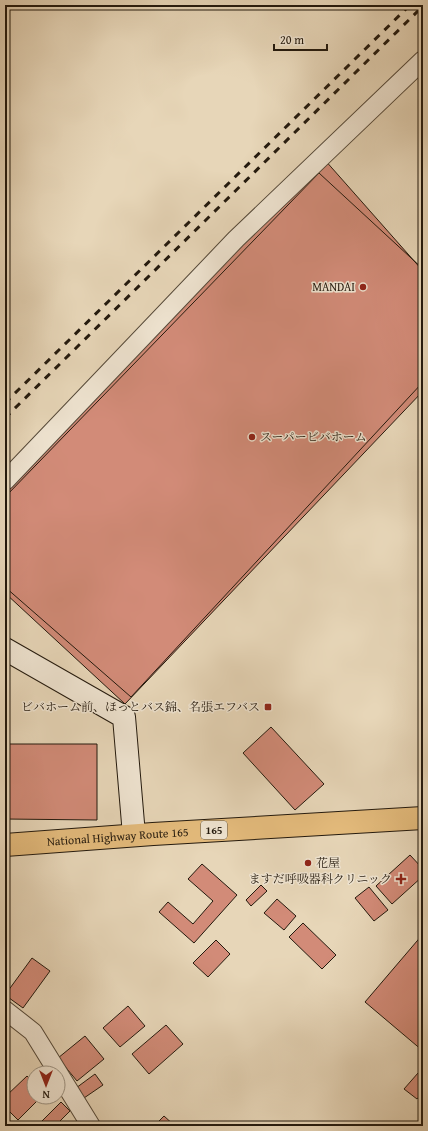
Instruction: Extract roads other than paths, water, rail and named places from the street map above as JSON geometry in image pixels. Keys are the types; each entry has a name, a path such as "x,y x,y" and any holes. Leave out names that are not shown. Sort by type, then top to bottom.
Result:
{"highway":[{"name":"National Highway Route 165","path":"5,845 134,835 423,818"}],"street":[{"path":"5,481 236,239 423,60"},
{"path":"5,649 124,717 134,835"},
{"path":"5,1010 33,1032 91,1126"}],"railway":[{"path":"5,403 410,5"},
{"path":"5,418 423,6"}],"place":[{"name":"MANDAI","path":"363,287"},
{"name":"スーパービバホーム","path":"252,437"},
{"name":"ビバホーム前、ほっとバス錦、名張エフバス","path":"268,707"},
{"name":"花屋","path":"308,863"},
{"name":"ますだ呼吸器科クリニック","path":"401,879"}]}
